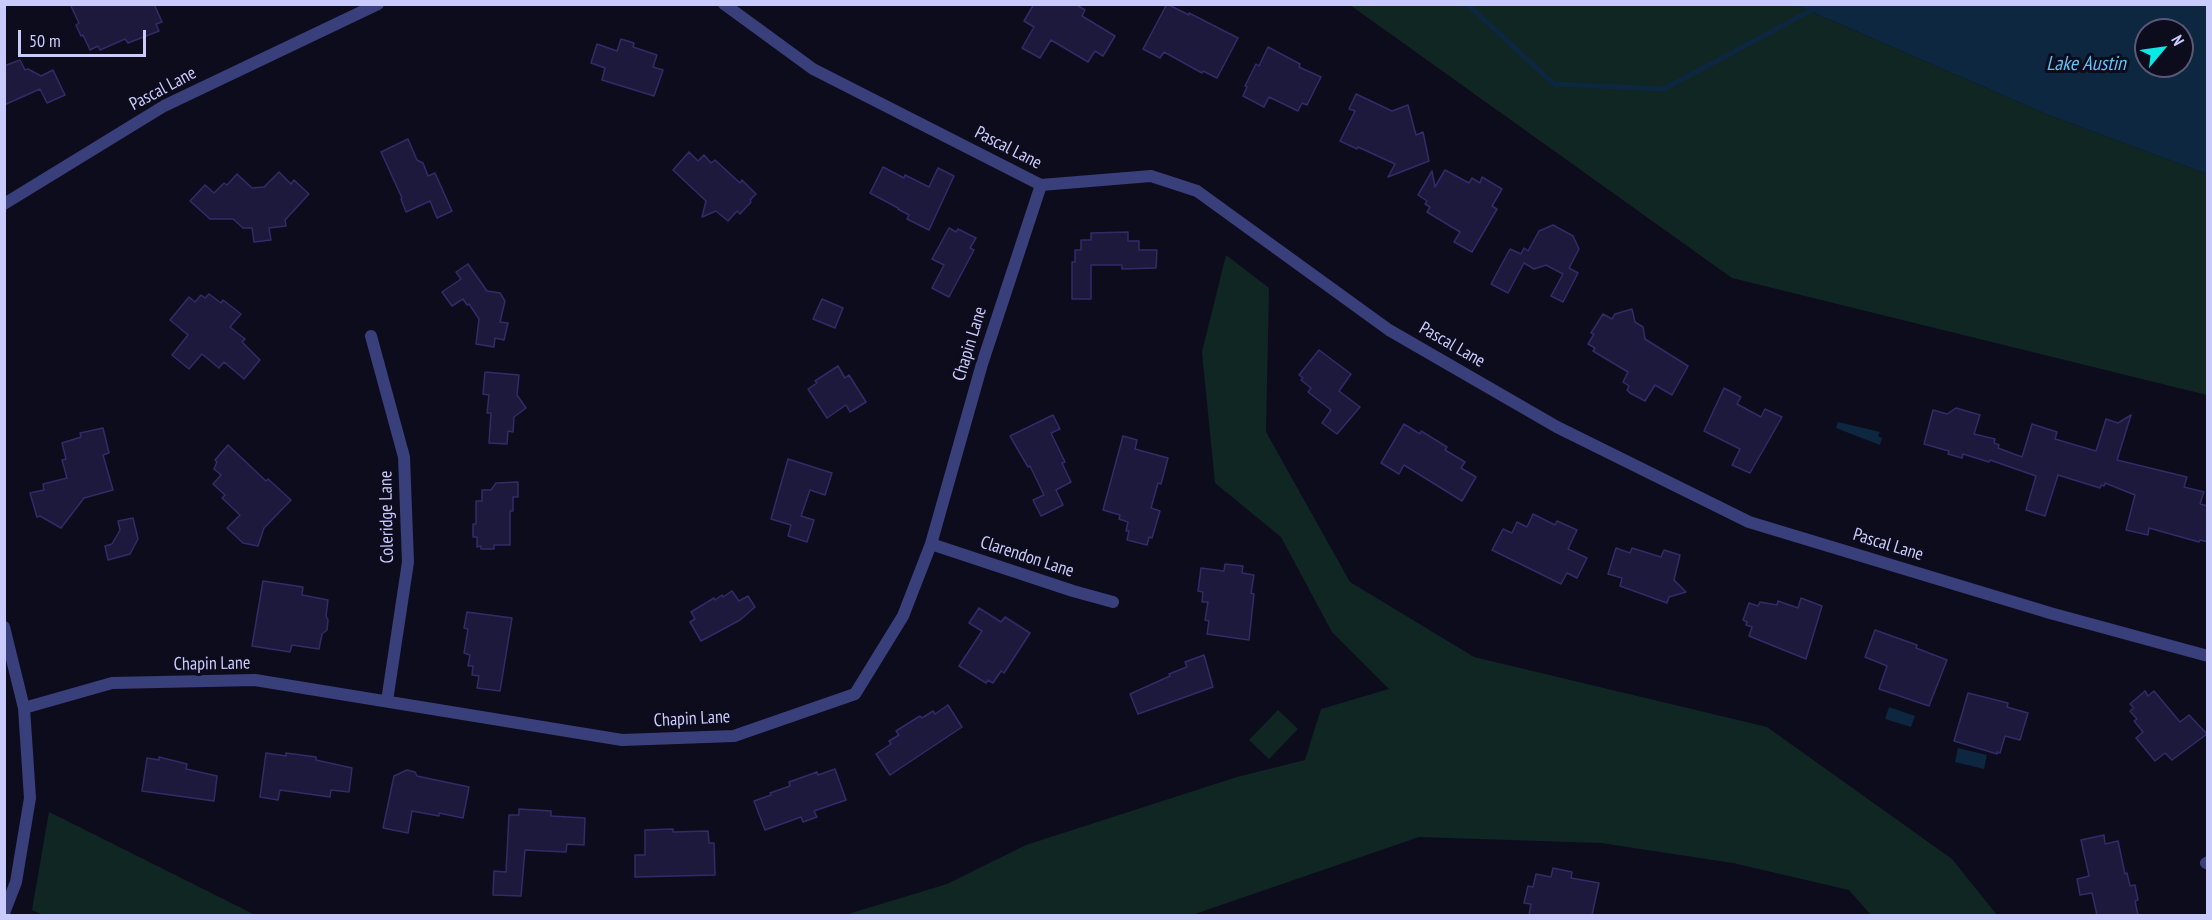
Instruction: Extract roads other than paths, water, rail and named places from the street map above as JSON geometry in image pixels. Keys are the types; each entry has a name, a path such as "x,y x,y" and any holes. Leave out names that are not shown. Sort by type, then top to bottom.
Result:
{"street":[{"name":"Pascal Lane","path":"4,204 164,106 378,4"},
{"name":"Pascal Lane","path":"724,4 813,69 1041,185 1151,176 1197,191 1389,330 1557,427 1749,522 2050,613 2208,656"},
{"name":"Chapin Lane","path":"24,708 112,683 255,680 622,740 734,736 855,694 903,616 931,544 982,364 1041,185"},
{"name":"Coleridge Lane","path":"371,336 404,457 408,562 387,701"},
{"name":"Clarendon Lane","path":"931,544 1113,602"},
{"path":"4,627 24,708 30,798 16,882 4,913"}],"water":[{"name":"Lake Austin","path":"1796,5 2207,5 2207,174 2046,114"},
{"path":"1838,422 1880,432 1878,436 1882,438 1880,445 1836,428"},
{"path":"1889,707 1915,716 1911,727 1885,719"},
{"path":"1958,748 1987,755 1984,769 1955,762"}],"waterway":[{"path":"1467,4 1554,84 1664,89 1823,4"}]}
